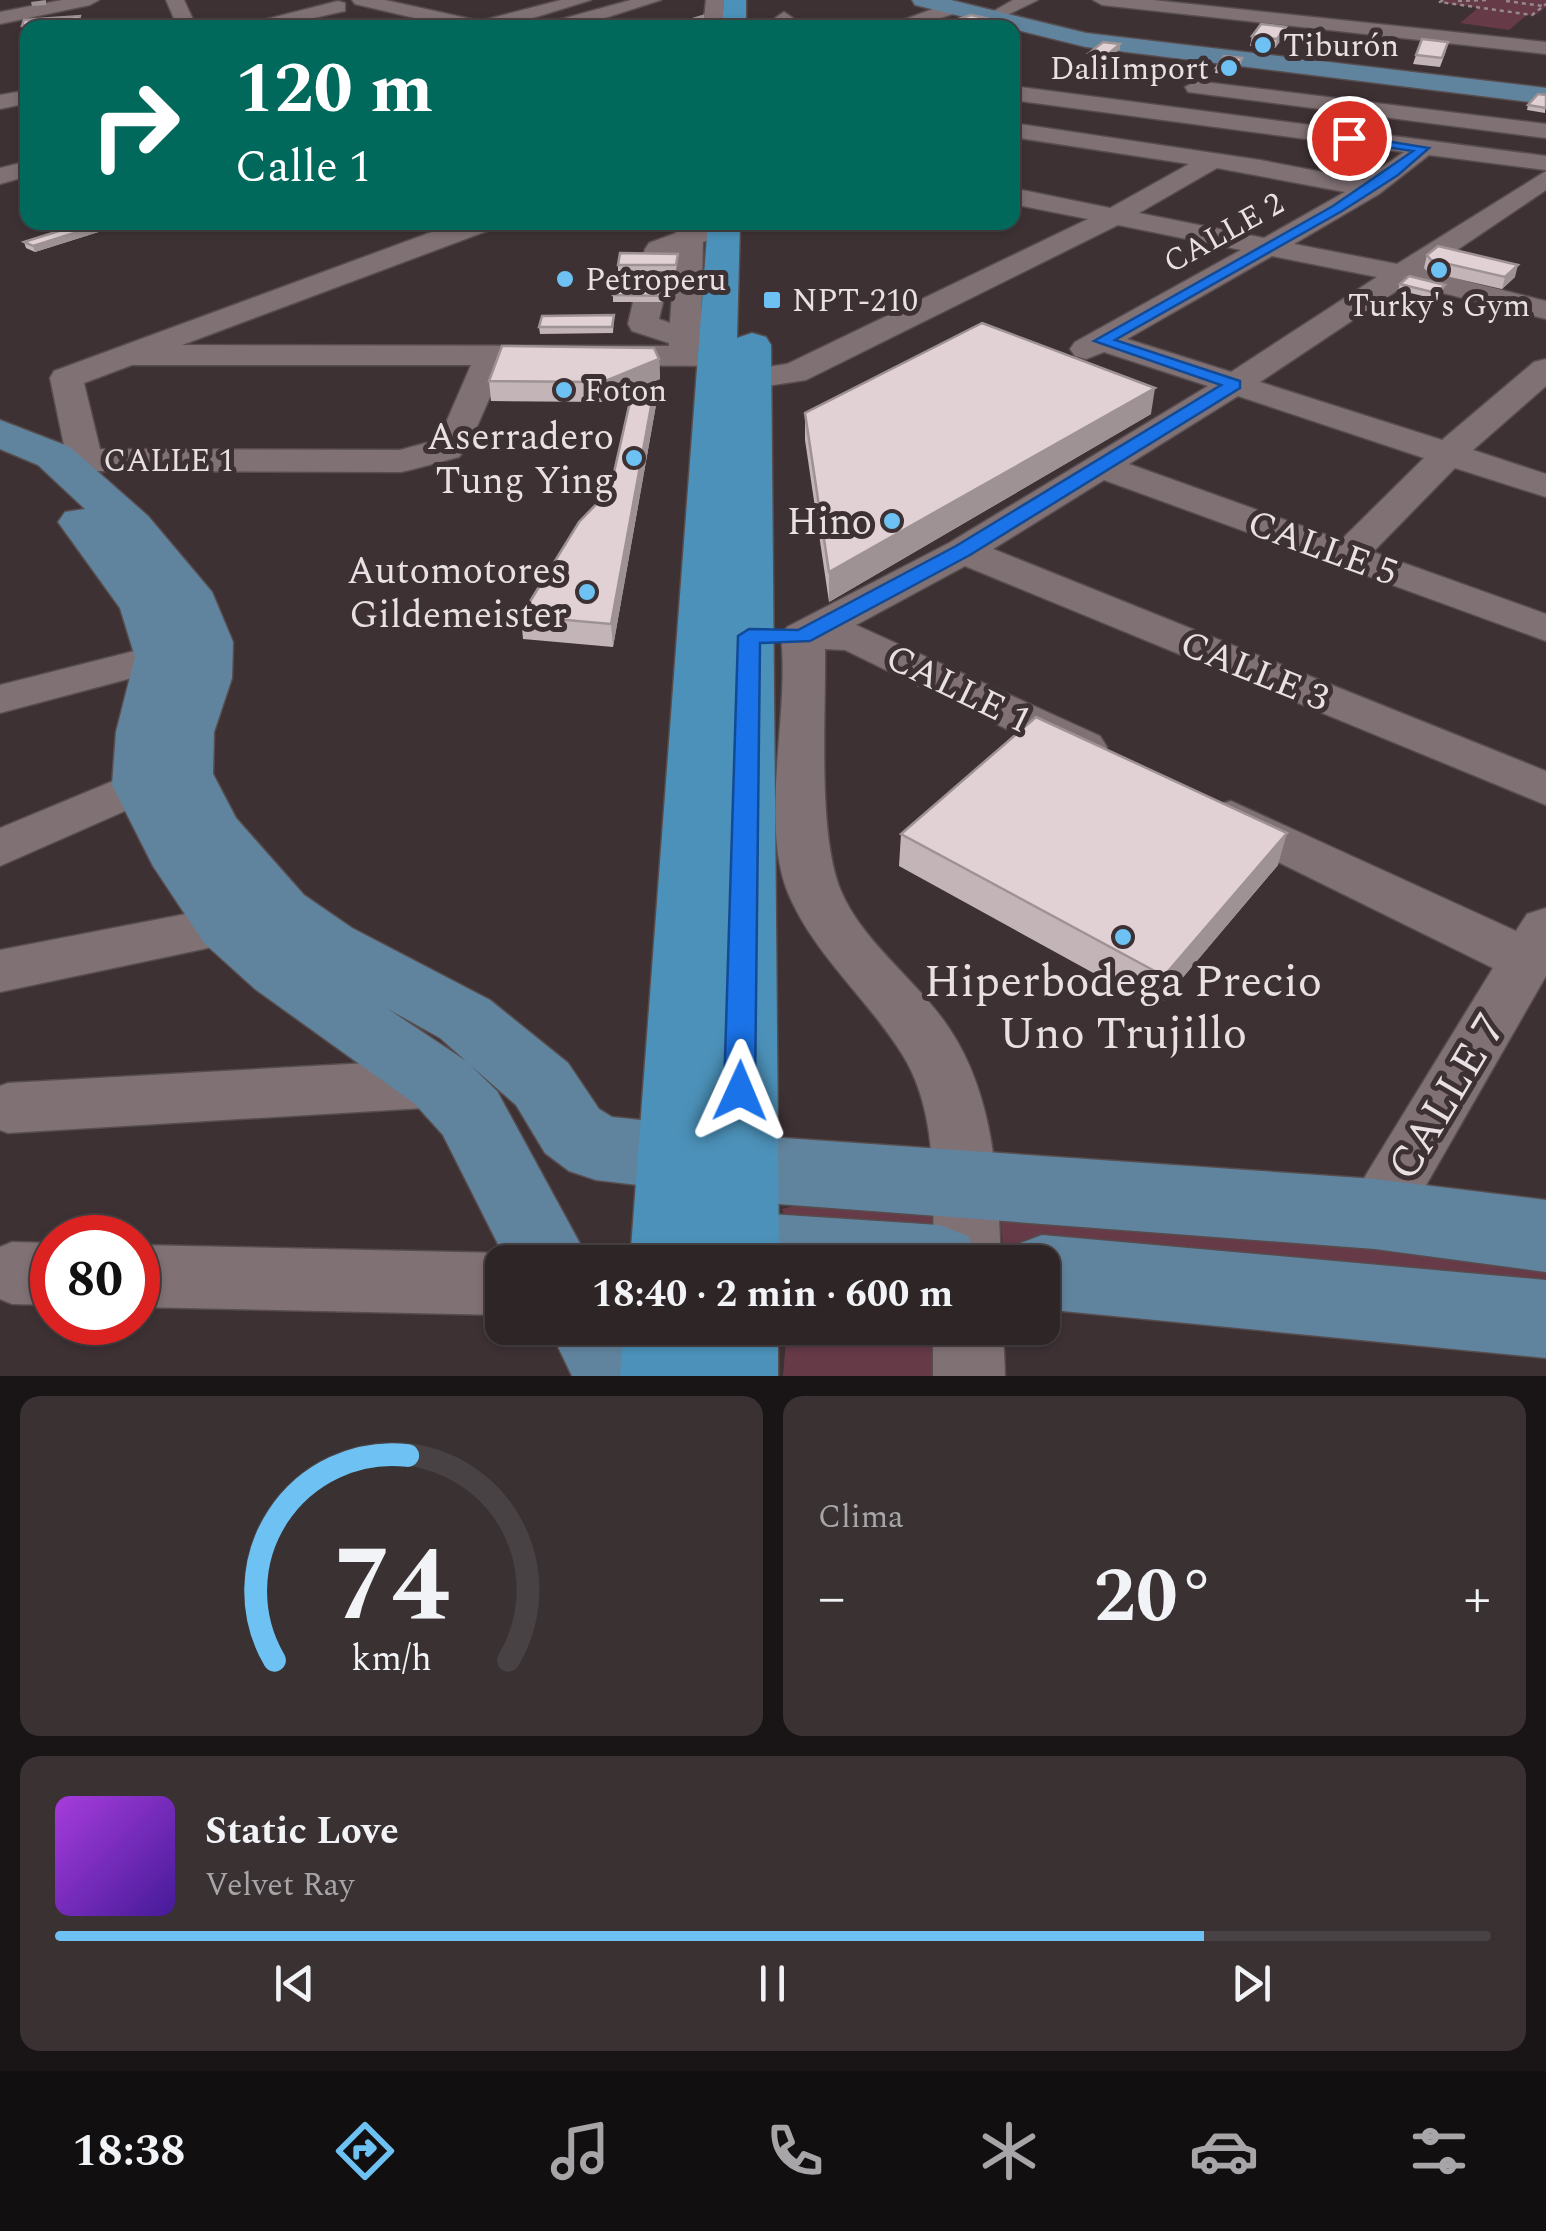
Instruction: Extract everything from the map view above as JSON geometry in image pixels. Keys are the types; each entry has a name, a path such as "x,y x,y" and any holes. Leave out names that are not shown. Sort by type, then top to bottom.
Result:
{"highway":[{"path":"729,18 758,0"},
{"path":"716,230 718,355 740,650 709,1162 718,1245"},
{"path":"730,1345 734,1376"}],"main road":[{"path":"922,0 998,8 1086,40 1546,86"},
{"path":"1216,52 1546,96"},
{"path":"0,433 76,464 187,592 207,642 205,678 185,732 183,774 212,829 281,912 328,945 465,1020 542,1084 572,1131 596,1148 966,1184 1374,1214 1546,1236"},
{"path":"0,454 31,471 94,534 145,607 162,657 145,732 142,785 175,851 228,926 278,970 440,1084 470,1113 541,1245"},
{"path":"1060,1274 1546,1319"}],"street":[{"path":"0,15 42,3 90,0"},
{"path":"361,0 448,20"},
{"path":"531,0 561,6"},
{"path":"506,20 582,0"},
{"path":"581,20 652,0"},
{"path":"1102,0 1149,2 1261,18 1546,48"},
{"path":"1029,152 1127,109 1292,0"},
{"path":"277,20 338,7"},
{"path":"933,20 998,8"},
{"path":"1376,30 1409,10"},
{"path":"1503,44 1538,12"},
{"path":"1163,88 1546,132"},
{"path":"1020,94 1546,163"},
{"path":"1020,131 1370,189"},
{"name":"CALLE 2","path":"1068,359 1370,189 1423,148"},
{"path":"706,230 659,248 642,324 718,355 794,373 1115,216 1212,160"},
{"path":"968,1245 966,1184 953,1100 928,1044 831,922 815,893 740,650 963,551 1234,384 1546,179"},
{"path":"1020,198 1403,274 1546,310"},
{"path":"76,464 66,378 463,230"},
{"path":"1102,341 1546,486"},
{"path":"128,355 718,355"},
{"name":"CALLE 1","path":"76,464 401,461 446,450 457,438 492,355"},
{"path":"1347,556 1448,454 1541,380"},
{"name":"CALLE 5","path":"1100,466 1546,628"},
{"name":"CALLE 3","path":"963,551 1546,790"},
{"name":"CALLE 1","path":"740,650 853,637 1119,764"},
{"path":"0,699 162,657"},
{"path":"0,848 142,785"},
{"path":"1190,798 1536,944"},
{"path":"0,970 228,926"},
{"name":"CALLE 7","path":"1374,1214 1536,944"},
{"path":"8,1108 440,1084"},
{"path":"160,1276 485,1284"},
{"path":"968,1345 969,1376"}],"path":[{"path":"1442,1 1495,1 1486,8"},
{"path":"1442,1 1538,12"},
{"path":"1503,1 1538,12"},
{"path":"1503,1 1538,12"}],"shaded area":[{"path":"1546,0 1546,7 1534,16 1527,15 1509,30 1460,23 1478,8 1437,2"},
{"path":"834,1196 940,1206 940,1243 795,1245 782,1209"},
{"path":"999,1210 1546,1257 1546,1289 1060,1249 1060,1245 1003,1244"},
{"path":"786,1345 947,1345 947,1376 783,1376"}],"building":[{"path":"971,15 985,18 979,20 955,20"},
{"path":"80,16 79,20 24,20"},
{"path":"1261,24 1286,27 1277,39 1252,36"},
{"path":"1422,39 1448,42 1442,58 1416,55"},
{"path":"1103,42 1120,44 1107,55 1089,53"},
{"path":"1224,56 1242,58 1235,70 1216,68"},
{"path":"1538,94 1546,95 1546,108 1528,105"},
{"path":"62,230 84,230 33,246 24,242"},
{"path":"1438,246 1518,265 1505,277 1431,260 1427,255"},
{"path":"620,253 678,254 676,265 618,265"},
{"path":"1409,276 1445,285 1436,293 1400,284"},
{"path":"617,282 674,283 671,296 613,295"},
{"path":"614,315 612,327 539,327 542,316"},
{"name":"Hino","path":"982,323 1155,388 829,572 805,413"},
{"path":"502,346 654,348 659,359 603,382 489,381"},
{"path":"634,384 655,385 611,624 521,616 579,522 610,490"},
{"name":"Hiperbodega Precio Uno Trujillo","path":"1036,717 1287,833 1164,976 901,834"}],"place":[{"name":"Tiburón","path":"1263,45"},
{"name":"DaliImport","path":"1229,68"},
{"name":"Turky's Gym","path":"1439,270"},
{"name":"Petroperu","path":"565,279"},
{"name":"NPT-210","path":"772,300"},
{"name":"Foton","path":"564,390"},
{"name":"Aserradero Tung Ying","path":"634,458"},
{"name":"Hino","path":"892,521"},
{"name":"Automotores Gildemeister","path":"587,592"},
{"name":"Hiperbodega Precio Uno Trujillo","path":"1123,937"}],"route":[{"path":"740,1091 749,636 802,636 963,551 1234,384 1102,341 1337,208 1394,173 1423,148 1349,138"}]}
